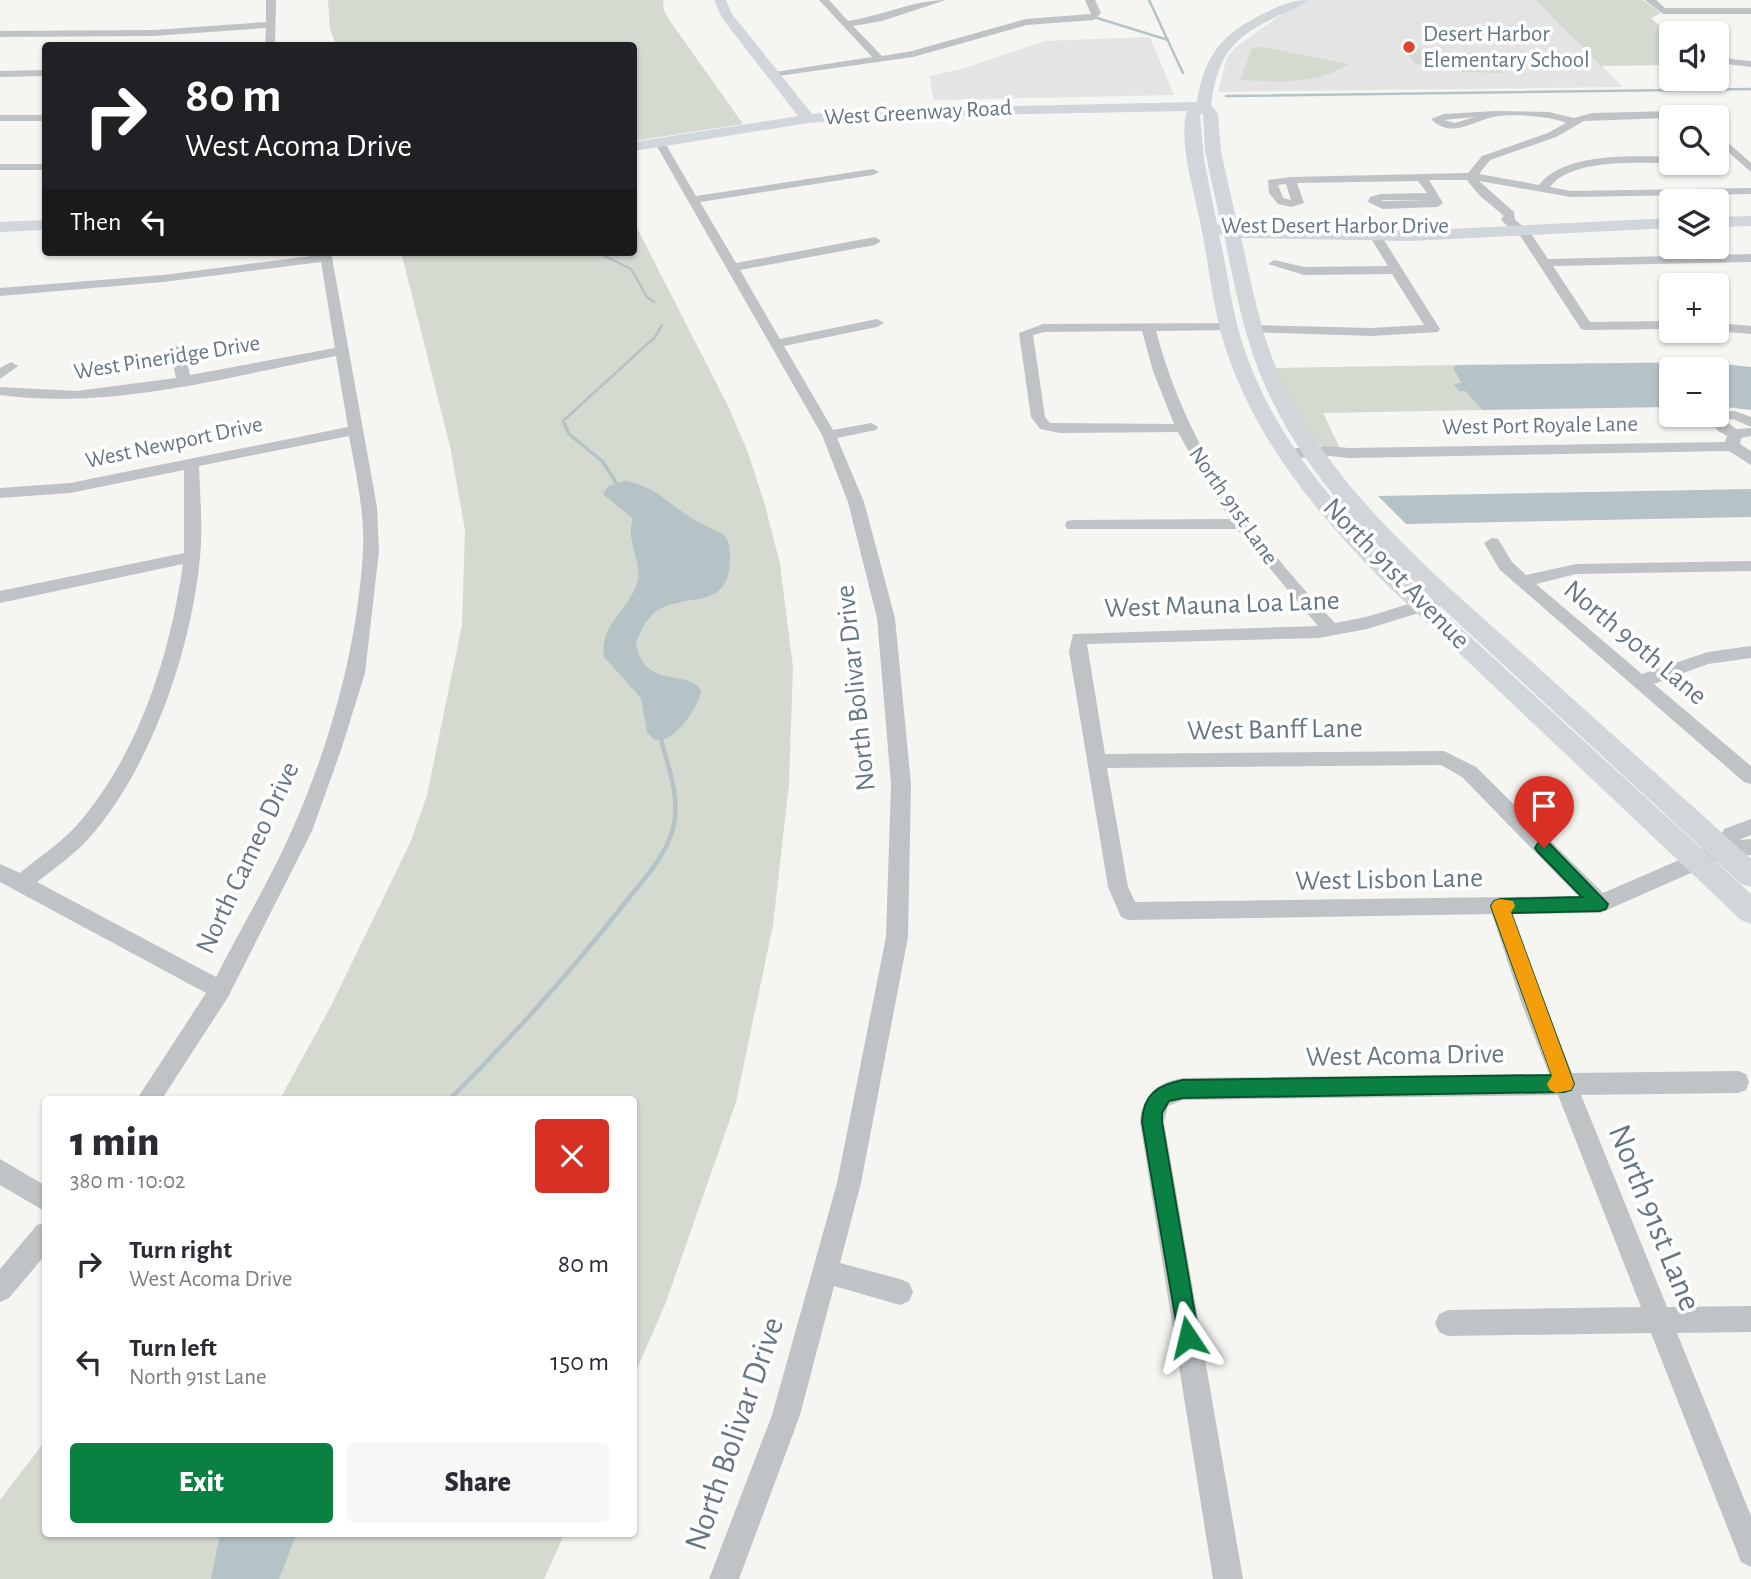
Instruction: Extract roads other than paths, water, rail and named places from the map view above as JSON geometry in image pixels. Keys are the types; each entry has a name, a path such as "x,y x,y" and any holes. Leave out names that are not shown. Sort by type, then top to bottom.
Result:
{"main road":[{"path":"720,0 726,15 808,119"},
{"name":"North 91st Avenue","path":"1286,0 1233,36 1214,58 1205,93 1194,113 1194,150 1229,327 1255,399 1305,460 1352,536 1434,602 1751,876"},
{"name":"North 91st Avenue","path":"1272,10 1302,0"},
{"name":"North 91st Avenue","path":"1205,93 1211,114 1213,152 1253,329 1305,460"},
{"name":"West Greenway Road","path":"637,147 808,119 910,110 1205,93"},
{"path":"1729,214 1751,213"},
{"name":"West Desert Harbor Drive","path":"1210,226 1448,235 1514,224 1659,215"},
{"path":"1729,222 1751,221"},
{"name":"West Desert Harbor Drive","path":"1514,224 1659,223"},
{"path":"0,227 42,225"},
{"name":"North 91st Avenue","path":"1434,602 1751,912"}],"street":[{"path":"270,42 271,0"},
{"path":"824,0 880,60"},
{"path":"845,24 889,16 941,0"},
{"path":"775,75 880,60 956,44 1027,22 1094,17 1096,13 1090,0"},
{"path":"1650,0 1663,11 1751,11"},
{"path":"1735,11 1751,23"},
{"path":"0,34 154,33 269,25"},
{"path":"1729,62 1751,64"},
{"path":"0,74 42,73"},
{"path":"1471,176 1486,158 1562,131 1574,122 1607,114 1659,116"},
{"path":"1489,115 1557,116 1574,122"},
{"path":"0,118 42,118"},
{"name":"North Bolivar Drive","path":"660,143 829,435 856,502 886,618 901,784 897,937 849,1183 786,1415 724,1579"},
{"path":"1729,152 1734,159 1751,169"},
{"path":"1541,190 1545,181 1553,175 1595,163 1659,160"},
{"path":"0,167 42,167"},
{"path":"693,200 873,172"},
{"path":"1471,176 1475,186 1487,198 1488,204 1500,216 1514,224 1542,256 1542,263 1586,326 1659,325"},
{"path":"1290,180 1298,203 1280,203 1276,200 1272,182 1290,180 1471,176 1571,194 1750,192"},
{"path":"1421,177 1435,196"},
{"path":"1253,329 1372,332 1433,329 1374,233"},
{"path":"733,267 875,240"},
{"path":"0,292 201,275 319,256"},
{"name":"North Cameo Drive","path":"151,1096 220,990 302,831 332,750 356,673 371,551 369,507 325,256"},
{"path":"1542,263 1751,258"},
{"path":"1274,264 1304,271 1397,270"},
{"path":"778,343 877,323"},
{"name":"North 91st Lane","path":"1148,327 1155,359 1181,428 1209,480 1283,578 1332,630"},
{"path":"1181,428 1060,429 1045,426 1038,417 1025,338 1029,331 1043,328 1229,327"},
{"path":"1729,328 1751,330"},
{"path":"177,349 184,380"},
{"name":"West Pineridge Drive","path":"0,391 33,397 77,398 342,351"},
{"path":"1751,423 1735,415 1718,418 1720,426 1751,460"},
{"path":"829,435 871,427"},
{"name":"West Newport Drive","path":"0,494 70,488 356,430"},
{"name":"West Port Royale Lane","path":"1305,460 1336,462 1349,453 1734,440 1751,432"},
{"path":"22,884 88,825 122,774 151,715 177,642 192,557 191,462"},
{"path":"1073,525 1240,524"},
{"name":"North 90th Lane","path":"1492,543 1506,566 1523,582 1751,777"},
{"path":"0,597 192,557"},
{"path":"1523,582 1576,569 1751,566"},
{"name":"West Mauna Loa Lane","path":"1097,761 1078,650 1079,638 1284,634 1332,630 1367,623 1434,602"},
{"path":"1640,682 1697,660 1734,652 1751,652"},
{"name":"West Banff Lane","path":"1097,761 1434,757 1454,761 1469,772 1600,904"},
{"name":"West Lisbon Lane","path":"1097,761 1118,887 1128,911 1600,904 1723,850 1751,847"},
{"name":"West Lisbon Lane","path":"1723,850 1731,835 1751,827"},
{"path":"0,872 220,990"},
{"name":"North 91st Lane","path":"1500,906 1564,1084 1751,1552"},
{"name":"West Acoma Drive","path":"1228,1579 1152,1122 1152,1113 1158,1098 1165,1093 1183,1089 1738,1082"},
{"path":"0,1171 42,1197"},
{"path":"0,1289 42,1239"},
{"path":"824,1271 900,1292"},
{"path":"1448,1323 1751,1319"}],"waterway":[{"path":"1149,0 1168,40"},
{"path":"1097,18 1168,40"},
{"path":"1168,40 1183,73"},
{"path":"1226,96 1751,89"},
{"path":"605,256 631,269 647,297 654,302"},
{"path":"564,423 563,421 655,337 662,325"},
{"path":"564,423 569,434 602,461 617,484"},
{"path":"453,1096 562,980 646,877 665,849 673,828 675,806 673,783 661,739"}],"place":[{"name":"Desert Harbor Elementary School","path":"1409,47"}]}
